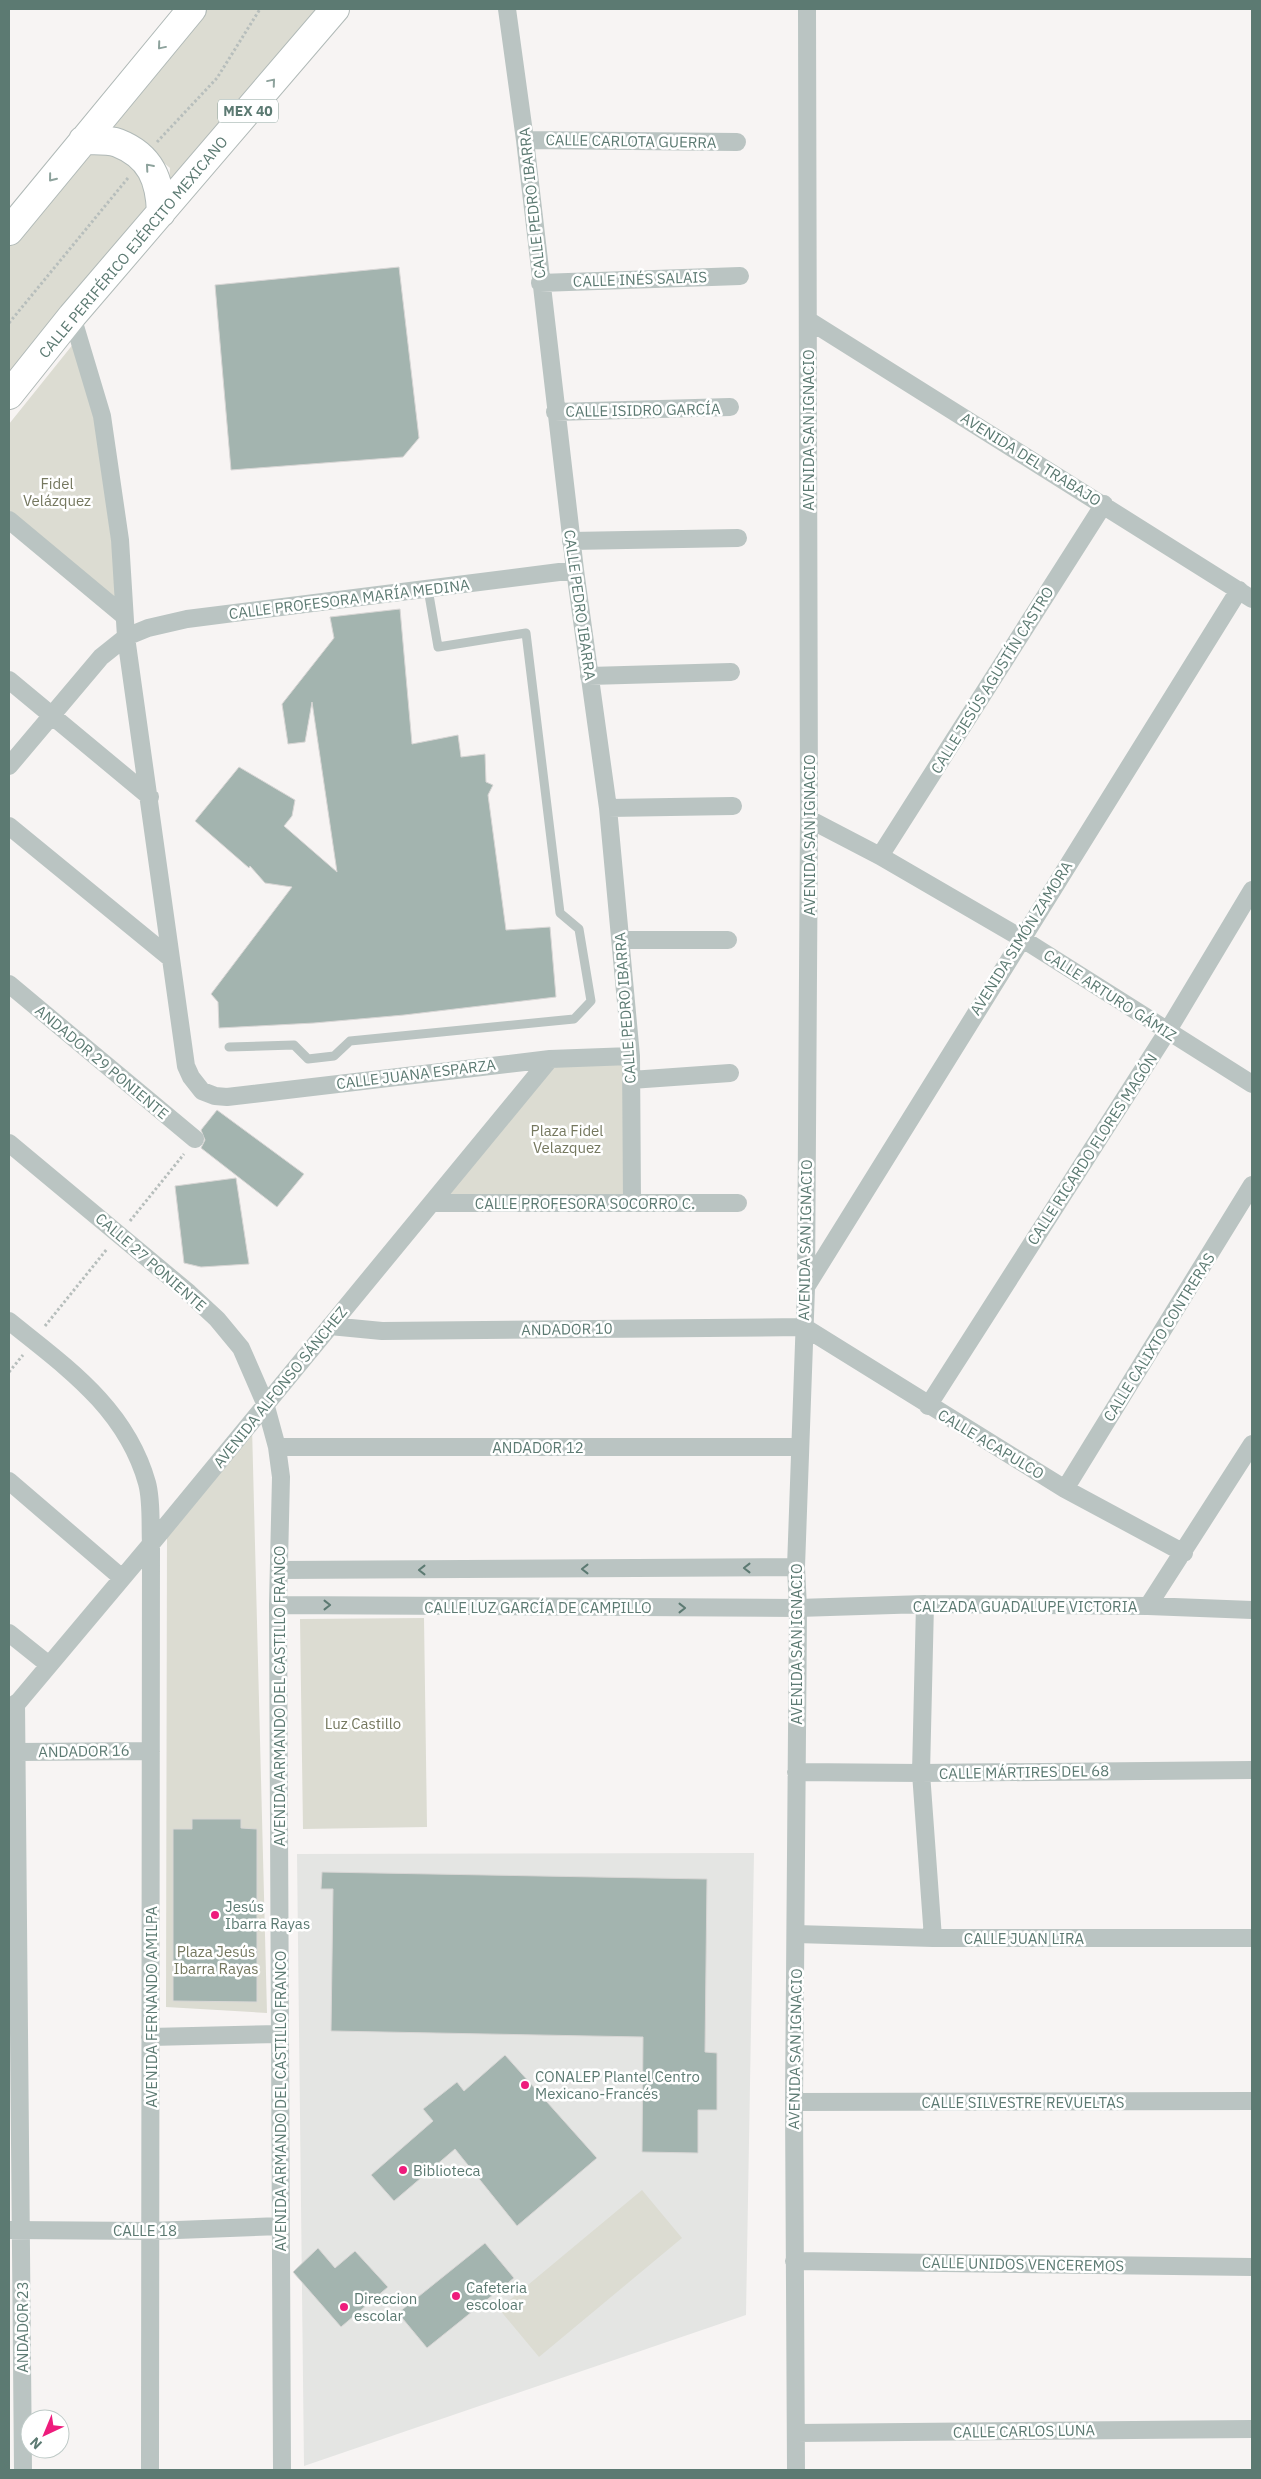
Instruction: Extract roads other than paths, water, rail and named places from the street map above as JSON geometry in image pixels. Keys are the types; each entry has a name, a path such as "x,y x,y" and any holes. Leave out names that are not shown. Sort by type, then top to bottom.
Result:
{"highway":[{"path":"9,231 192,9"},
{"name":"CALLE PERIFÉRICO EJÉRCITO MEXICANO","path":"9,395 72,316 335,9"},
{"path":"83,140 116,142 142,158 155,174 160,190 161,213"}],"street":[{"name":"CALLE PEDRO IBARRA","path":"507,9 525,140 571,541 608,808 631,1056 632,1203"},
{"name":"AVENIDA SAN IGNACIO","path":"796,2470 794,2102 798,1608 796,1567 806,1288 809,818 808,9"},
{"name":"CALLE CARLOTA GUERRA","path":"525,140 737,142"},
{"name":"CALLE INÉS SALAIS","path":"540,282 740,276"},
{"path":"72,316 102,416 120,540 123,615 150,797 169,957"},
{"name":"AVENIDA DEL TRABAJO","path":"808,320 1245,594"},
{"name":"CALLE ISIDRO GARCÍA","path":"555,412 730,407"},
{"name":"CALLE JESÚS AGUSTÍN CASTRO","path":"880,856 1104,504"},
{"path":"9,520 123,615"},
{"path":"571,541 738,538"},
{"name":"CALLE PROFESORA MARÍA MEDINA","path":"9,766 101,657 126,637 148,628 187,619 575,570"},
{"name":"AVENIDA SIMÓN ZAMORA","path":"806,1288 1021,938 1245,594"},
{"path":"589,676 730,672"},
{"path":"9,680 150,797"},
{"path":"608,808 733,806"},
{"name":"CALLE ARTURO GÁMIZ","path":"809,818 880,856 1021,938 1252,1084"},
{"path":"9,826 169,957"},
{"name":"CALLE RICARDO FLORES MAGÓN","path":"928,1406 1167,1032 1252,890"},
{"path":"621,940 728,940"},
{"name":"CALLE JUANA ESPARZA","path":"169,957 186,1066 191,1077 202,1091 215,1096 227,1097 550,1059 631,1056"},
{"name":"ANDADOR 29 PONIENTE","path":"9,984 195,1139"},
{"name":"AVENIDA ALFONSO SÁNCHEZ","path":"13,1708 151,1544 265,1403 433,1203 550,1059"},
{"path":"631,1080 730,1073"},
{"name":"CALLE 27 PONIENTE","path":"9,1143 126,1240 217,1319 242,1348 265,1403"},
{"name":"CALLE CALIXTO CONTRERAS","path":"1065,1489 1252,1185"},
{"name":"CALLE PROFESORA SOCORRO C.","path":"433,1203 738,1202"},
{"name":"AVENIDA FERNANDO AMILPA","path":"9,1321 88,1387 114,1414 130,1441 148,1484 151,1544 150,2037 152,2231 150,2470"},
{"name":"ANDADOR 10","path":"330,1326 382,1331 804,1327"},
{"name":"CALLE ACAPULCO","path":"804,1327 928,1406 1065,1489 1184,1553"},
{"name":"AVENIDA ARMANDO DEL CASTILLO FRANCO","path":"265,1403 277,1448 280,1477 278,1605 282,2470"},
{"path":"1148,1606 1184,1553 1252,1444"},
{"name":"ANDADOR 12","path":"277,1448 800,1447"},
{"path":"9,1481 122,1578"},
{"path":"278,1570 796,1567"},
{"path":"926,1604 921,1773 933,1938"},
{"name":"CALZADA GUADALUPE VICTORIA","path":"798,1608 926,1604 1148,1606 1252,1610"},
{"name":"CALLE LUZ GARCÍA DE CAMPILLO","path":"278,1605 798,1608"},
{"path":"9,1633 49,1665"},
{"name":"ANDADOR 23","path":"13,1708 17,1752 15,2229 23,2470"},
{"name":"ANDADOR 16","path":"17,1752 151,1751"},
{"name":"CALLE MÁRTIRES DEL 68","path":"796,1772 921,1773 1252,1770"},
{"name":"CALLE JUAN LIRA","path":"796,1934 933,1938 1252,1938"},
{"path":"150,2037 280,2034"},
{"name":"CALLE SILVESTRE REVUELTAS","path":"794,2102 1252,2101"},
{"name":"CALLE 18","path":"15,2229 152,2231 280,2226"},
{"name":"CALLE UNIDOS VENCEREMOS","path":"794,2261 1252,2267"},
{"name":"CALLE CARLOS LUNA","path":"796,2433 1252,2429"}],"lane":[{"path":"229,1047 294,1045 308,1059 334,1056 350,1041 574,1018 591,1001 579,929 560,913 526,633 438,647 428,589"}],"place":[{"name":"Jesús Ibarra Rayas","path":"215,1915"},
{"name":"CONALEP Plantel Centro Mexicano-Francés","path":"525,2085"},
{"name":"Biblioteca","path":"403,2170"},
{"name":"Cafeteria escoloar","path":"456,2296"},
{"name":"Direccion escolar","path":"344,2307"}],"park label":[{"name":"Fidel Velázquez","path":"57,492"},
{"name":"Plaza Fidel Velazquez","path":"567,1138"},
{"name":"Luz Castillo","path":"363,1723"},
{"name":"Plaza Jesús Ibarra Rayas","path":"216,1960"}]}
